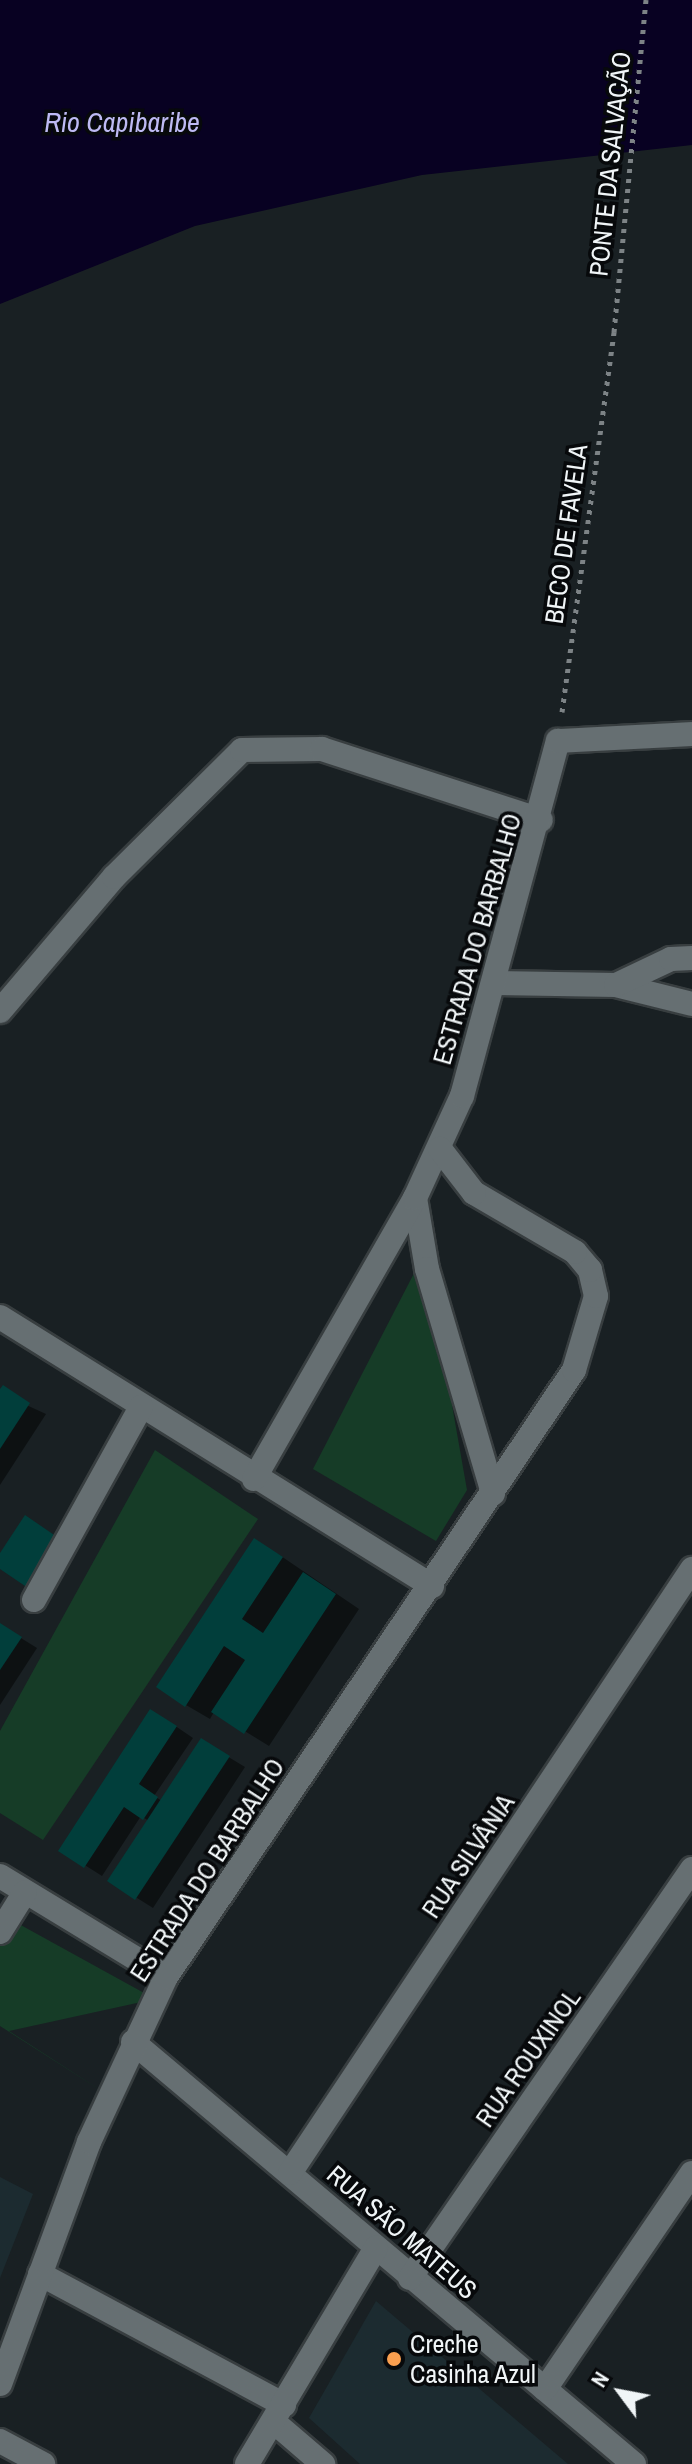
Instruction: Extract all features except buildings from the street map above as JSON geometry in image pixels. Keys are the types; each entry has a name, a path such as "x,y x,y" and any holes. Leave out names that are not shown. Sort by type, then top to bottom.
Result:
{"street":[{"path":"558,741 692,734"},
{"name":"ESTRADA DO BARBALHO","path":"254,1479 440,1149 496,983 541,820 558,741"},
{"path":"0,1011 114,877 242,750 322,749 541,820"},
{"path":"616,985 671,959 692,958"},
{"path":"496,983 616,985 692,1004"},
{"name":"ESTRADA DO BARBALHO","path":"0,2384 40,2274 133,2042 166,1977 432,1586 574,1370 596,1296 575,1252 474,1193 440,1149"},
{"path":"415,1198 427,1269 493,1493"},
{"path":"0,1317 254,1479 432,1586"},
{"path":"34,1600 141,1407"},
{"name":"RUA SILVÂNIA","path":"290,2173 692,1569"},
{"name":"RUA ROUXINOL","path":"410,2278 692,1869"},
{"path":"0,1876 166,1977"},
{"path":"0,1932 25,1892"},
{"name":"RUA SÃO MATEUS","path":"133,2042 634,2464"},
{"path":"545,2389 692,2173"},
{"path":"247,2464 376,2248"},
{"path":"40,2274 279,2414 323,2464"},
{"path":"0,2441 43,2464"}],"path":[{"name":"PONTE DA SALVAÇÃO","path":"614,332 646,0"},
{"name":"BECO DE FAVELA","path":"558,741 614,332"}],"shaded area":[{"path":"0,2177 33,2194 0,2278"},
{"name":"Creche Casinha Azul","path":"376,2301 568,2464 360,2464 309,2418"}],"green space":[{"path":"425,1252 467,1490 436,1541 313,1469"},
{"path":"155,1450 258,1519 43,1840 0,1813 0,1731"},
{"path":"8,1918 155,1999 9,2031 108,2095 0,2026 0,1931"}],"water":[{"name":"Rio Capibaribe","path":"0,0 692,0 692,145 422,175 195,226 0,304"}],"place":[{"name":"Creche Casinha Azul","path":"394,2359"}]}
